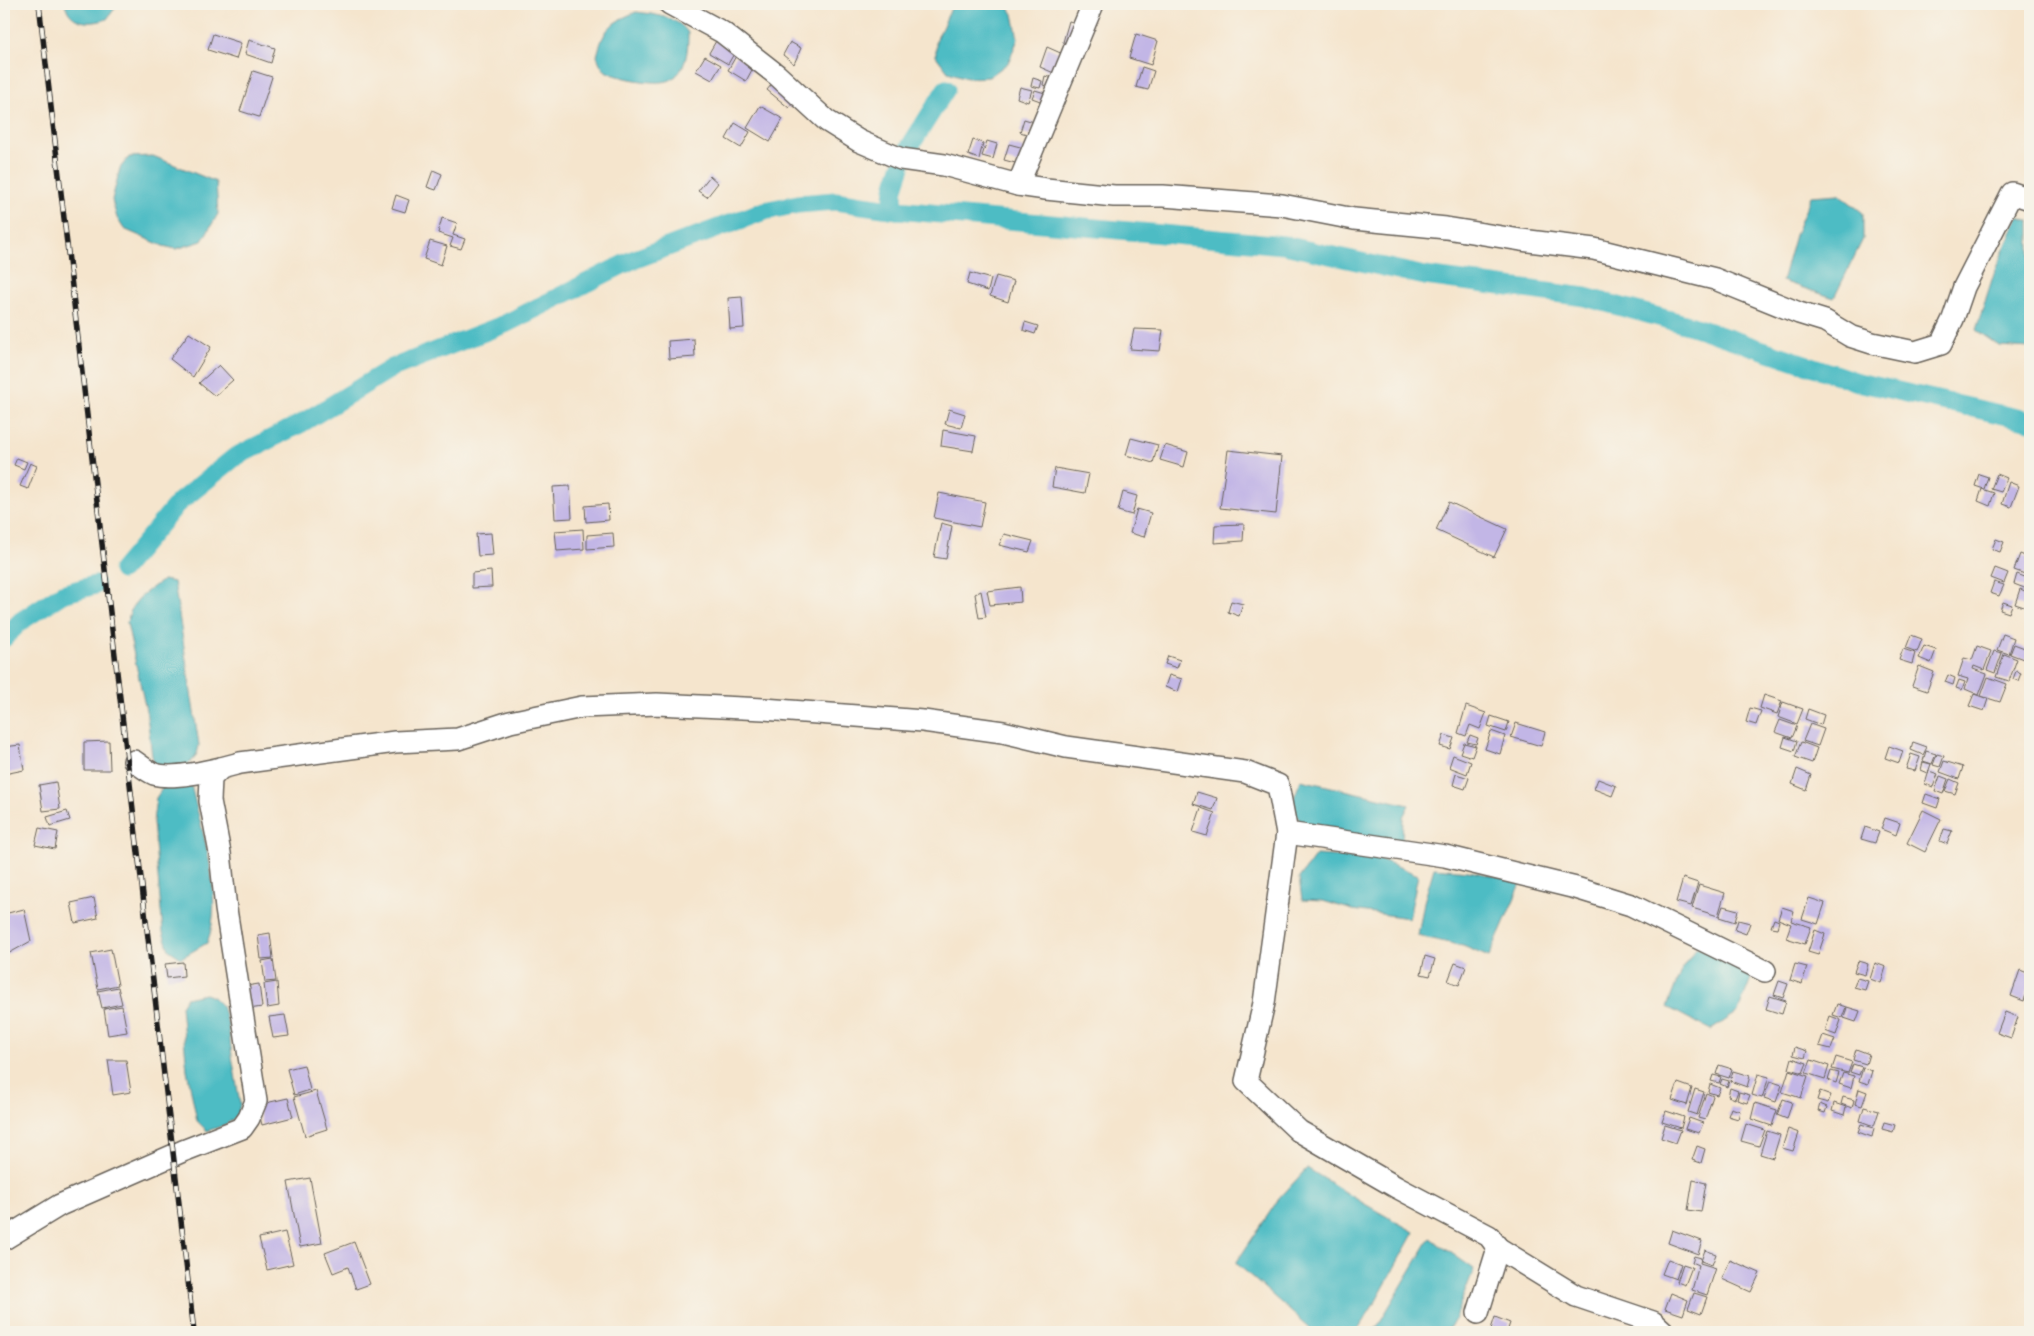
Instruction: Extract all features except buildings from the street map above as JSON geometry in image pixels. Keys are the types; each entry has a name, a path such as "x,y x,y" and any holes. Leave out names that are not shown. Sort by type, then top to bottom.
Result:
{"street":[{"path":"670,4 722,32 776,75 827,120 859,141 902,158 944,166 1018,185 1114,196 1163,196 1282,205 1354,219 1446,228 1594,249 1716,279 1799,313 1824,320 1850,336 1872,344 1916,352 1941,344 1953,319 1964,287 2012,193 2030,198"},
{"path":"1018,185 1093,4"},
{"path":"134,761 152,773 170,776 196,773 240,763 394,742 458,739 510,722 582,707 658,704 764,709 923,721 1003,732 1066,747 1245,772 1278,785 1287,834 1264,1003 1246,1081 1299,1132 1396,1187 1490,1236 1498,1248 1576,1296 1653,1322 1664,1332"},
{"path":"4,1239 60,1205 183,1151 242,1128 249,1118 256,1101 226,908 220,853 210,801 211,778 220,768"},
{"path":"1287,834 1445,856 1576,888 1631,905 1765,971"},
{"path":"1478,1314 1498,1248"}],"water":[{"path":"65,4 118,4 107,19 88,22 71,16"},
{"path":"953,4 1007,4 1013,14 1018,39 1008,63 989,77 967,78 948,72 936,56 936,41"},
{"path":"636,12 658,15 672,20 688,33 684,65 672,79 650,82 630,79 607,72 600,64 597,56 602,39 609,28 614,23"},
{"path":"153,156 216,182 218,214 202,241 176,249 163,246 124,229 117,218 112,200 120,168 129,157"},
{"path":"1839,194 1863,213 1863,239 1834,298 1782,281 1795,235 1811,196"},
{"path":"2018,217 2030,221 2030,348 1999,346 1976,330 1995,270"},
{"path":"163,580 174,582 199,745 193,760 183,766 155,766 147,715 127,623 132,608 140,597"},
{"path":"1301,780 1409,805 1403,817 1402,843 1304,828 1291,805"},
{"path":"167,781 185,781 191,785 206,844 213,885 214,906 212,925 207,943 181,958 169,950 163,932 153,822 156,798"},
{"path":"1316,855 1380,859 1418,875 1409,918 1353,910 1323,901 1302,900 1299,878"},
{"path":"1434,868 1468,871 1522,881 1489,957 1463,946 1418,936 1424,902"},
{"path":"1697,947 1753,973 1738,1012 1711,1030 1667,1007 1681,971"},
{"path":"205,994 213,997 222,1006 228,1024 240,1104 233,1120 207,1131 197,1121 187,1070 181,1006 186,998"},
{"path":"1307,1168 1414,1232 1376,1301 1356,1332 1314,1332 1236,1263 1278,1200"},
{"path":"1430,1238 1474,1269 1454,1320 1447,1332 1374,1332"}],"waterway":[{"path":"907,151 946,89"},
{"path":"897,210 894,205 893,194 901,167"},
{"path":"122,570 178,503 235,457 302,423 392,368 505,324 630,261 764,211 798,204 835,201 897,210 1284,245 1425,276 1585,297 1692,326 1858,382 2030,421"},
{"path":"4,638 21,621 62,594 95,585"}],"railway":[{"path":"39,4 194,1332"}]}
